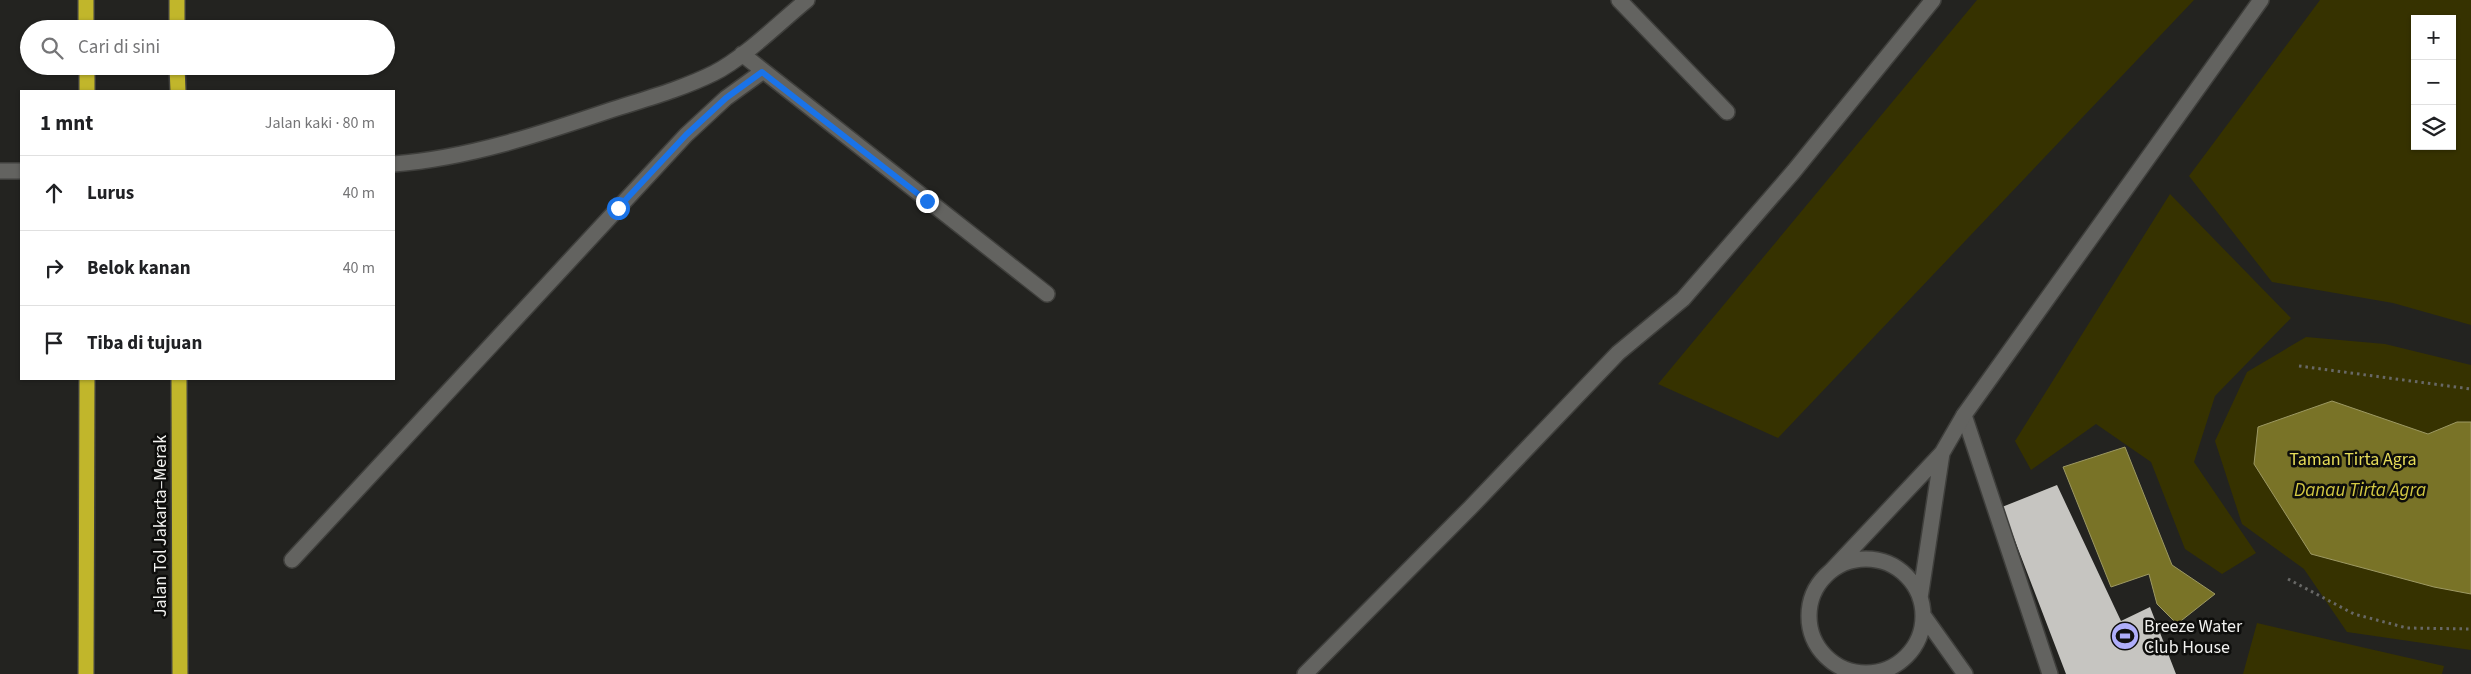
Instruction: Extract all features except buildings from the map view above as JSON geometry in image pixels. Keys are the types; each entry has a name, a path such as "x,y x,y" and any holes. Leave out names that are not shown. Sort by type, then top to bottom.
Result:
{"highway":[{"path":"86,0 86,20"},
{"path":"177,0 177,20"},
{"path":"87,75 87,90"},
{"path":"178,75 178,90"},
{"path":"86,674 87,380"},
{"name":"Jalan Tol Jakarta–Merak","path":"179,380 180,674"}],"street":[{"path":"395,164 456,155 505,145 669,91 715,73 742,54 806,0"},
{"path":"1619,0 1727,112"},
{"path":"1305,674 1470,508 1618,353 1683,299 1794,172 1933,0"},
{"path":"1942,453 1920,598 1923,616 1921,633 1913,649 1900,662 1884,670 1868,674 1849,673 1833,664 1820,651 1812,636 1808,617 1811,600 1818,584 1942,453 1964,415 2261,0"},
{"path":"742,54 762,72 1046,294"},
{"path":"292,560 686,135 726,98 762,72"},
{"path":"0,171 20,171"},
{"path":"1964,415 2050,674"},
{"path":"1831,571 1847,563 1864,559 1882,562 1898,570 1911,582 1920,598"},
{"path":"1923,616 1965,674"}],"path":[{"path":"2299,366 2471,389"},
{"path":"2288,579 2354,614 2407,628 2471,629"}],"green space":[{"path":"1977,0 2194,0 1778,438 1658,384"},
{"path":"2320,0 2471,0 2471,325 2393,303 2272,282 2189,176"},
{"path":"2170,194 2291,318 2215,396 2194,462 2256,553 2222,574 2185,549 2151,462 2096,424 2031,470 2015,441"},
{"name":"Taman Tirta Agra","path":"2306,337 2385,344 2471,365 2471,650 2347,632 2304,569 2242,524 2215,441 2247,372"},
{"path":"2257,623 2444,666 2442,674 2243,674"}],"water":[{"name":"Danau Tirta Agra","path":"2332,401 2428,434 2457,422 2471,422 2471,594 2434,587 2311,554 2254,464 2258,427"},
{"path":"2125,447 2172,565 2215,594 2177,624 2157,604 2149,574 2111,587 2063,467"}],"place":[{"name":"Breeze Water Club House","path":"2125,636"}],"route":[{"path":"618,208 686,135 726,98 762,72 927,201"}]}
